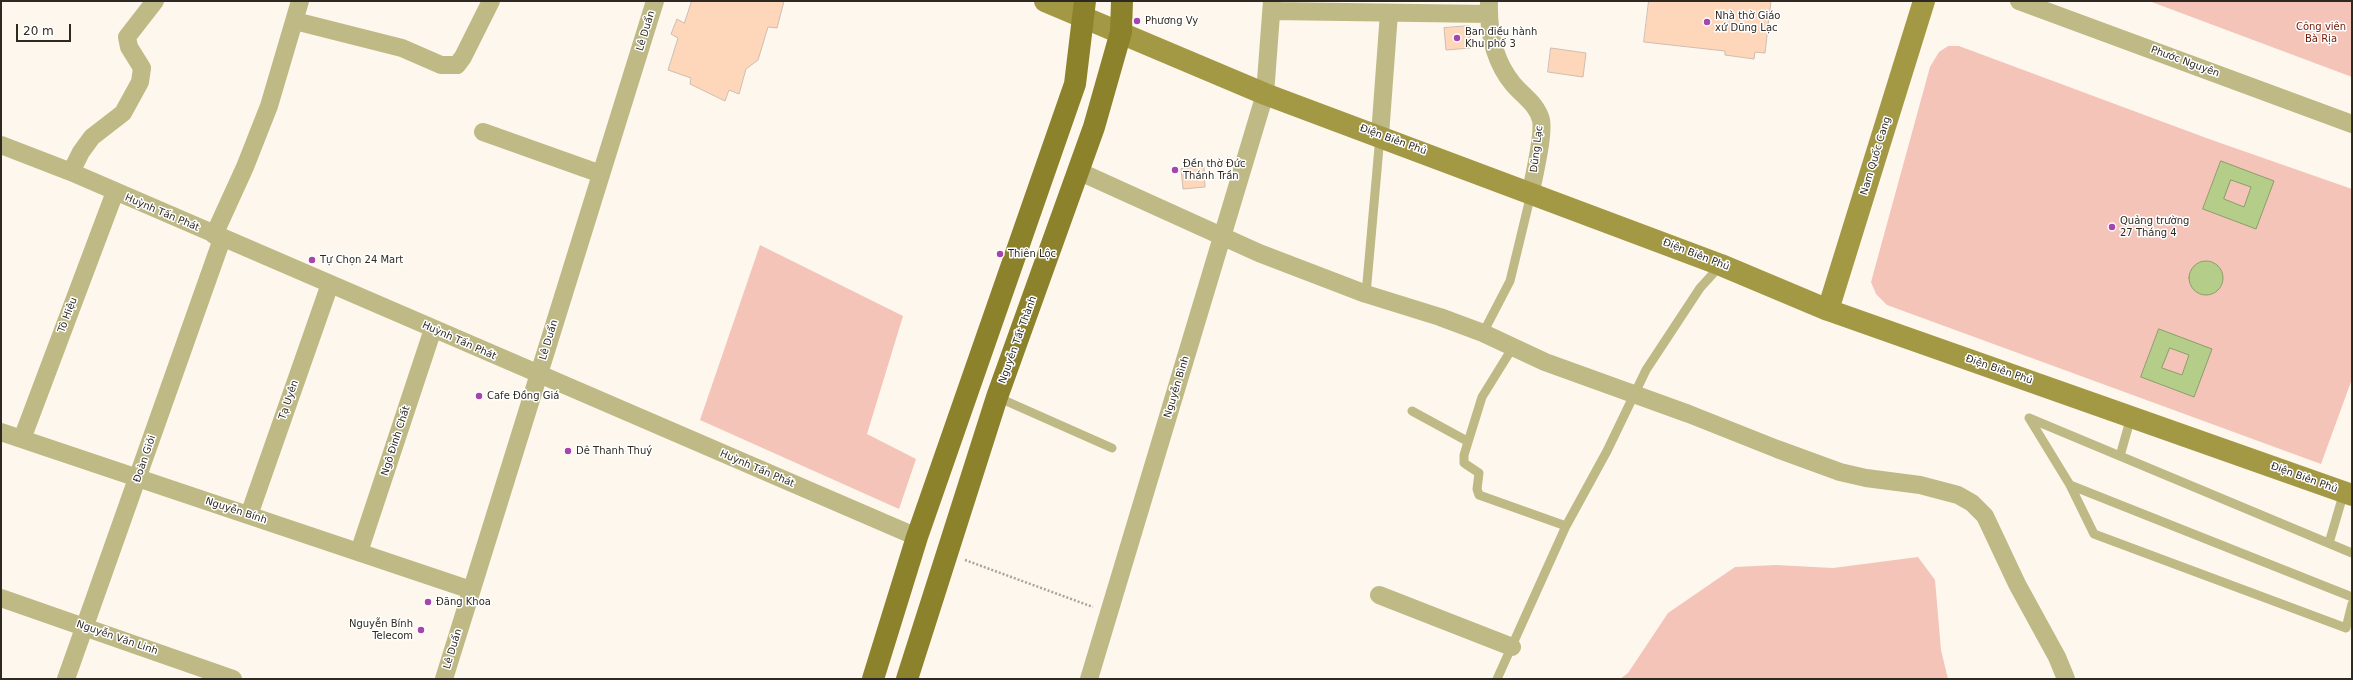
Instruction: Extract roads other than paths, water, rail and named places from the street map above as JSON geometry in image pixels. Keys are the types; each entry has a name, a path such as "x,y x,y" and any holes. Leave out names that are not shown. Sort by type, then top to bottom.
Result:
{"main road":[{"name":"Nguyễn Tất Thành","path":"907,679 997,397 1094,127 1122,32 1122,1"},
{"path":"873,679 917,537 1074,84 1085,8"}],"street":[{"path":"71,172 81,152 92,137 123,113 140,82 142,68 129,47 127,37 155,1"},
{"name":"Đoàn Giỏi","path":"66,679 138,478 218,237 269,106 300,1"},
{"path":"295,20 395,46 441,65 450,66 457,65 463,57 491,1"},
{"name":"Lê Duẩn","path":"444,679 655,1"},
{"name":"Điện Biên Phủ","path":"1045,1 1085,8 1122,32 1265,94 1380,135 1721,264 1828,310 2348,494"},
{"name":"Nam Quốc Cang","path":"1828,310 1924,1"},
{"name":"Phước Nguyên","path":"2019,1 2352,124"},
{"path":"1272,6 1390,13 1489,8"},
{"name":"Nguyễn Bình","path":"1089,679 1265,94 1272,6"},
{"name":"Dũng Lạc","path":"1489,8 1494,48 1501,67 1513,84 1538,109 1541,122 1531,192"},
{"path":"1380,135 1390,13"},
{"path":"483,132 601,174"},
{"name":"Huỳnh Tấn Phát","path":"2,148 71,172 218,237 917,537"},
{"path":"1078,171 1259,253 1366,294 1440,317 1483,333 1545,362 1840,472 1866,478 1941,489 1972,503 1985,516 2017,584 2057,657 2066,679"},
{"name":"Tô Hiệu","path":"22,438 115,192"},
{"name":"Tạ Uyên","path":"249,515 330,284"},
{"name":"Ngô Đình Chất","path":"359,552 433,329"},
{"name":"Nguyễn Bính","path":"1,432 471,590"},
{"path":"1379,595 1512,647"},
{"name":"Nguyễn Văn Linh","path":"1,598 233,679"}],"lane":[{"path":"1366,294 1380,135"},
{"path":"1483,333 1510,281 1531,192"},
{"path":"1497,679 1566,526 1646,370 1700,288 1721,264"},
{"path":"1513,347 1482,396 1467,441 1464,463 1479,473 1477,489 1479,494 1566,526"},
{"path":"997,397 1112,448"},
{"path":"1412,411 1467,441"},
{"path":"2120,456 2131,417"},
{"path":"2352,553 2029,418 2070,485 2094,534 2346,628 2352,604"},
{"path":"2070,485 2352,597"},
{"path":"2329,543 2348,494"}],"place":[{"name":"Phương Vy","path":"1137,21"},
{"name":"Nhà thờ Giáo xứ Dũng Lạc","path":"1707,22"},
{"name":"Ban điều hành Khu phố 3","path":"1457,38"},
{"name":"Đền thờ Đức Thánh Trần","path":"1175,170"},
{"name":"Quảng trường 27 Tháng 4","path":"2112,227"},
{"name":"Thiên Lộc","path":"1000,254"},
{"name":"Tự Chọn 24 Mart","path":"312,260"},
{"name":"Cafe Đồng Giá","path":"479,396"},
{"name":"Dê Thanh Thuý","path":"568,451"},
{"name":"Đăng Khoa","path":"428,602"},
{"name":"Nguyễn Bính Telecom","path":"421,630"}],"park label":[{"name":"Công viên Bà Rịa","path":"2321,32"}]}
